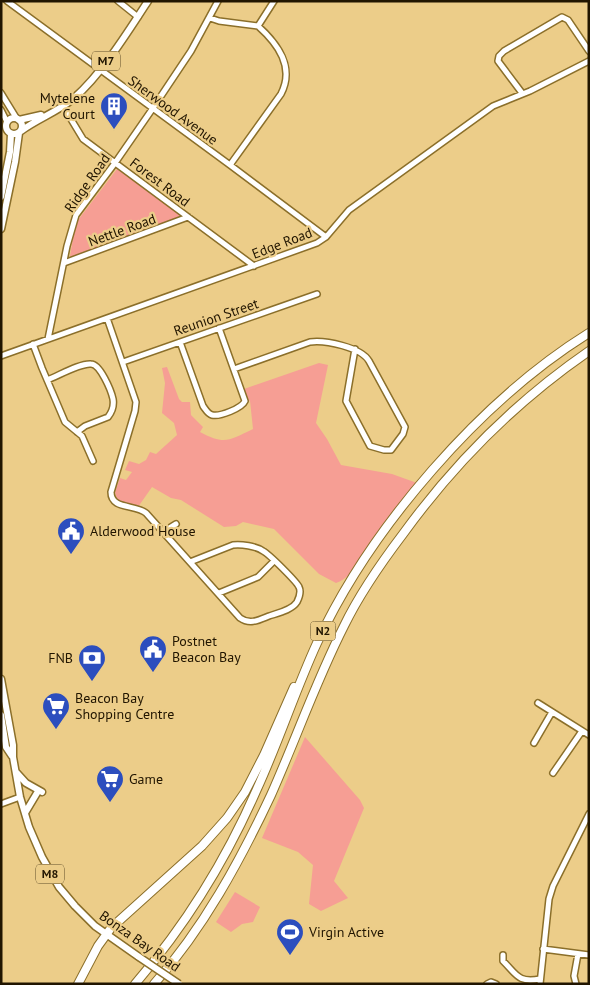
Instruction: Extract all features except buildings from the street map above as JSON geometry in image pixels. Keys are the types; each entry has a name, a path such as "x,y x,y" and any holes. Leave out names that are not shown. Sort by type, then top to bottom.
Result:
{"highway":[{"name":"N2","path":"134,984 177,931 221,861 257,790 304,672 321,635 353,577 374,544 428,476 493,407 540,367 589,333"},
{"name":"N2","path":"155,984 184,945 235,867 271,794 331,652 365,587 416,515 449,474 478,443 528,396 589,351"},
{"path":"78,984 106,934 202,846 227,818 264,755 293,690 304,672"}],"main road":[{"name":"M7","path":"54,111 81,91 100,69 148,1"},
{"path":"1,197 10,152 11,134 6,128 7,122 12,119 54,111"},
{"path":"11,134 20,132 54,111"},
{"path":"1,229 22,126 18,119"},
{"name":"Bonza Bay Road","path":"1,679 20,797 42,857 59,887 85,916 106,934 179,984"},
{"name":"Bonza Bay Road","path":"1,715 6,747 13,757"},
{"path":"15,771 26,783 39,792 25,814"}],"street":[{"name":"Sherwood Avenue","path":"7,1 326,237"},
{"path":"118,1 138,17"},
{"name":"Ridge Road","path":"48,339 76,216 115,163 191,51 218,1"},
{"path":"258,26 274,1"},
{"path":"522,93 498,61 499,56 504,51 562,17 568,20 589,50"},
{"path":"210,18 258,26 273,42 285,62 285,85 281,94 230,165"},
{"name":"Edge Road","path":"1,356 317,243 326,237 349,210 493,106 549,82 589,61"},
{"path":"1,93 18,119"},
{"name":"Forest Road","path":"63,106 83,139 254,266"},
{"path":"1,110 7,122"},
{"name":"Nettle Road","path":"64,263 188,217"},
{"name":"Reunion Street","path":"123,362 317,294"},
{"path":"107,318 135,398 136,408 111,492 114,501 119,505 142,510 240,618 249,622 257,621 292,607 298,598 299,588 261,550 237,545 190,562"},
{"path":"180,342 202,403 211,414 217,415 239,408 244,404 244,399 219,328"},
{"path":"234,369 310,342 322,342 355,349 363,353 367,357 405,427 404,432 391,450 370,446 346,401 355,349"},
{"path":"33,344 65,422 84,439 93,461"},
{"path":"47,380 88,364 95,365 101,371 113,399 111,414 85,426 77,432"},
{"path":"163,532 176,524"},
{"path":"218,593 258,577 274,561"},
{"path":"538,703 589,735"},
{"path":"534,743 552,712"},
{"path":"553,773 582,731"},
{"path":"1,804 20,797"},
{"path":"503,955 503,961 520,979 540,981 549,900 553,886 589,814"},
{"path":"543,949 589,955"},
{"path":"576,984 574,976 578,954"},
{"path":"487,984 491,982 496,984"}],"shaded area":[{"path":"117,169 180,214 179,218 72,257 70,256 78,220"},
{"path":"319,363 328,365 316,423 341,465 392,474 417,483 386,521 359,563 344,579 336,583 319,574 274,529 243,522 236,526 224,527 181,500 171,498 152,487 138,507 123,504 117,500 115,492 120,478 126,480 132,472 125,470 129,461 139,464 146,460 150,452 156,454 177,435 174,423 162,413 165,383 162,368 167,367 179,399 182,402 190,402 191,415 203,427 200,432 215,439 227,440 253,429 250,401 244,389"},
{"path":"305,737 360,800 364,808 334,881 348,898 321,911 309,904 313,865 298,852 262,838"},
{"path":"235,892 260,907 253,922 242,924 231,932 216,922"}],"place":[{"name":"Mytelene Court","path":"114,130"},
{"name":"Alderwood House","path":"71,555"},
{"name":"Postnet Beacon Bay","path":"153,673"},
{"name":"FNB","path":"92,682"},
{"name":"Beacon Bay Shopping Centre","path":"56,730"},
{"name":"Game","path":"110,803"},
{"name":"Virgin Active","path":"290,956"}]}
